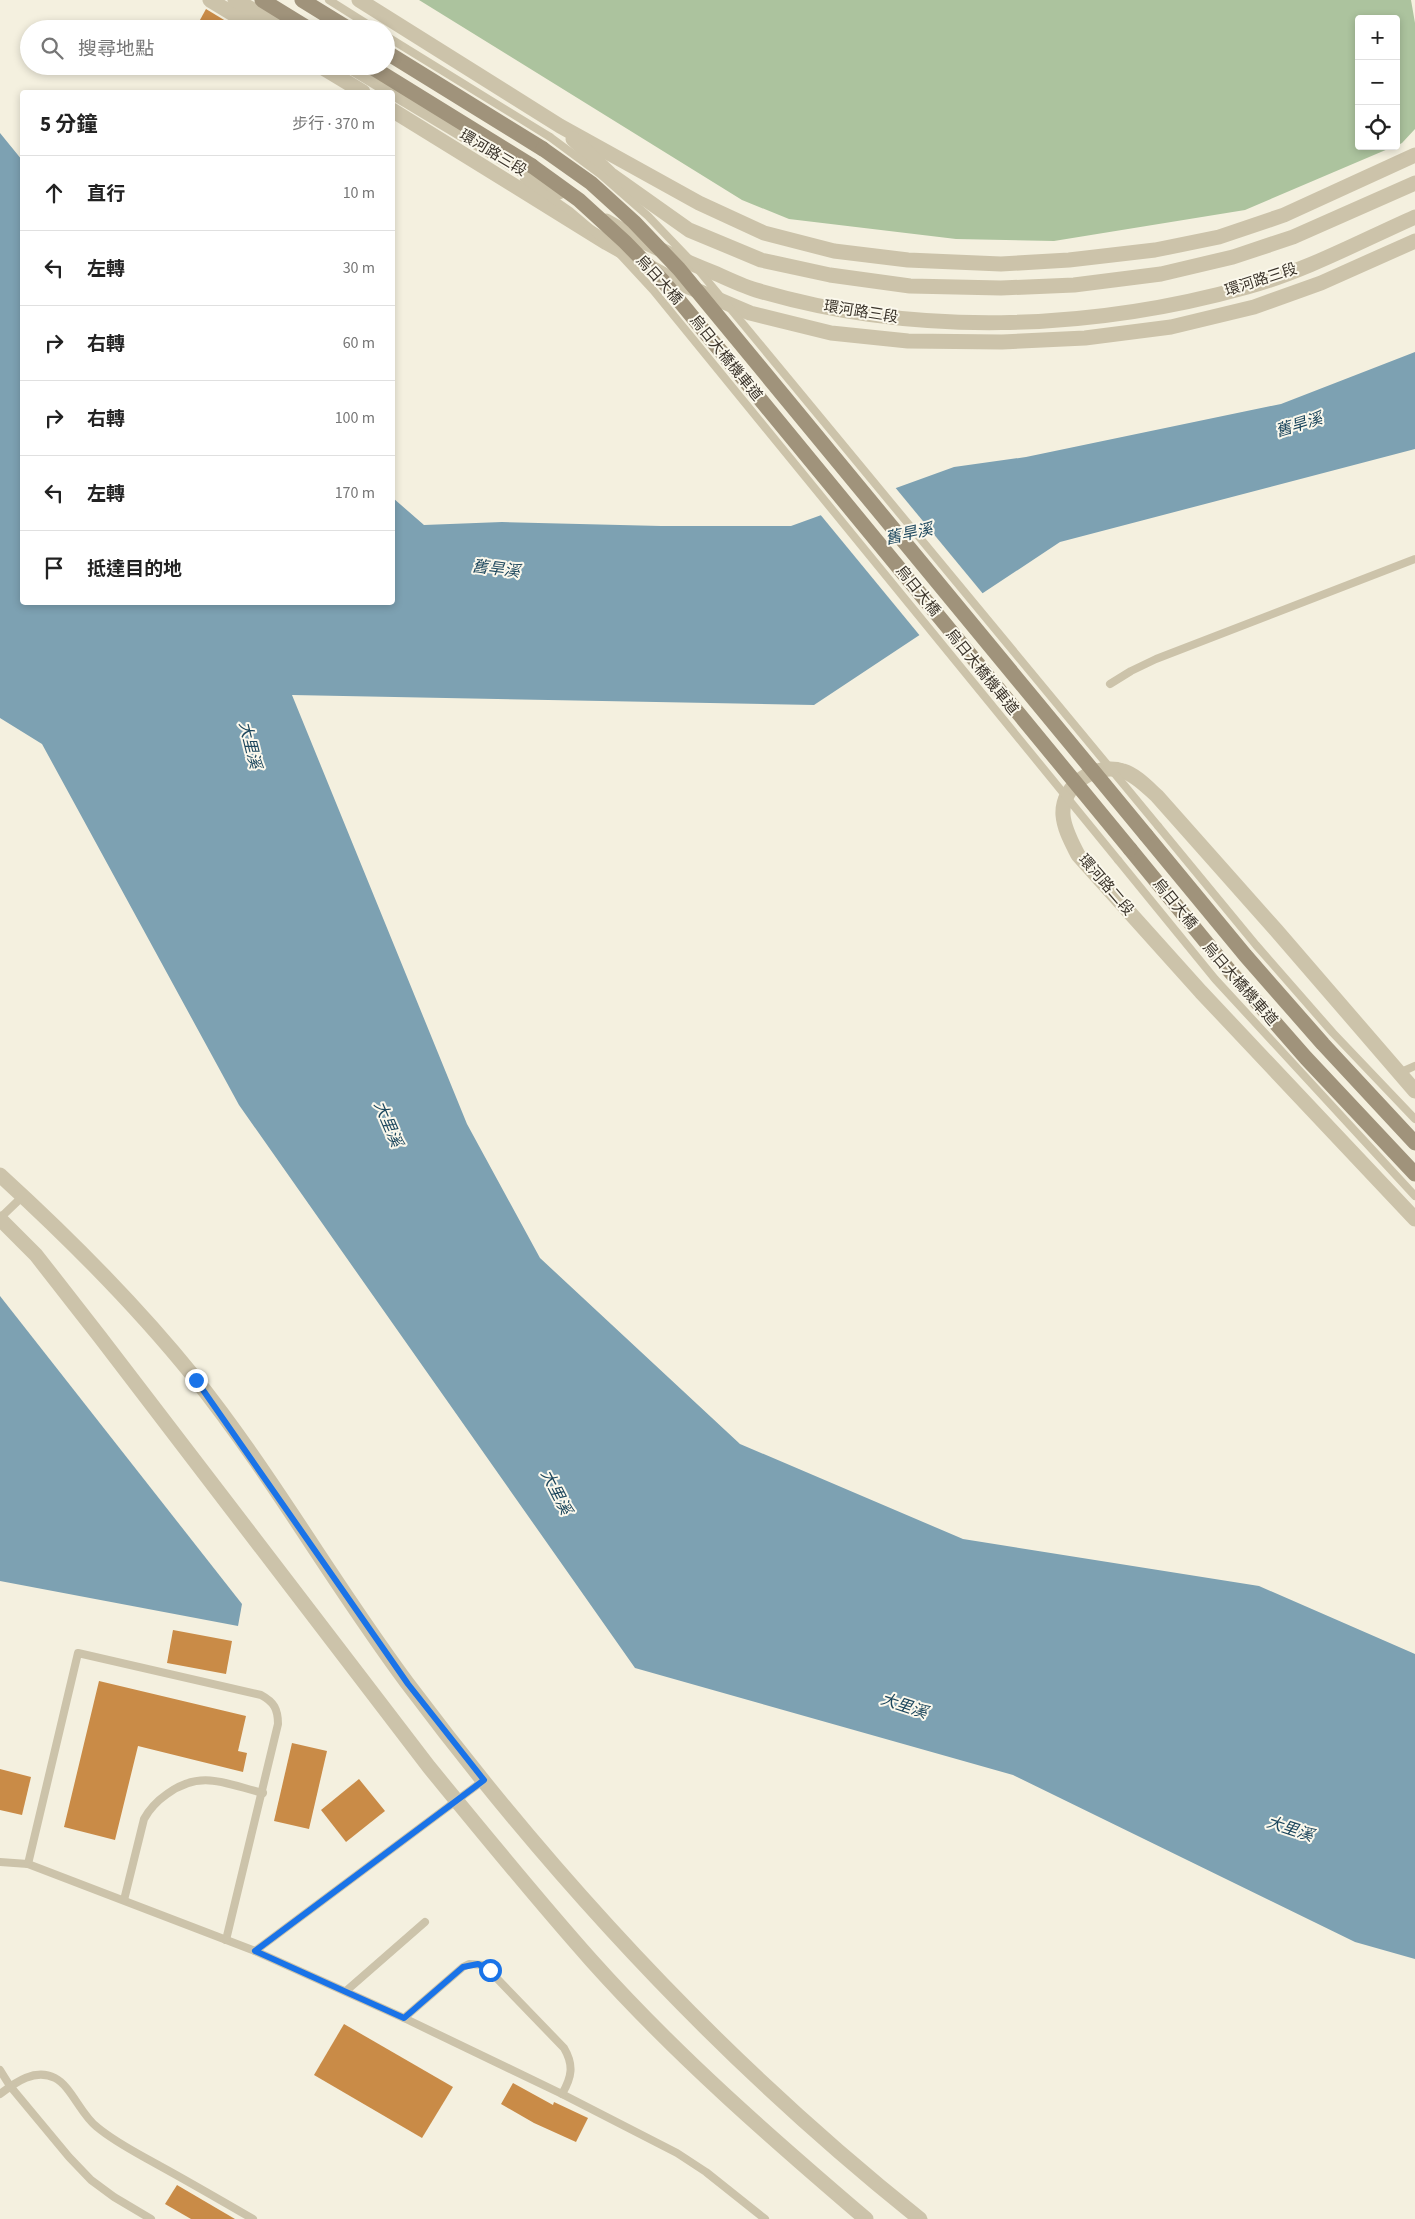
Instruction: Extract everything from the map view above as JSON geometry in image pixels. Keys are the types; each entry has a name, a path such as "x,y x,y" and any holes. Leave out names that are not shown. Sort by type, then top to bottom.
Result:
{"street":[{"path":"210,0 243,20"},
{"path":"233,0 271,20"},
{"path":"262,0 294,20"},
{"path":"302,0 334,20"},
{"name":"環河路三段","path":"359,0 391,20"},
{"name":"環河路三段","path":"395,23 560,126 699,203 764,233 834,251 908,260 1000,264 1069,260 1155,250 1219,236 1284,215 1415,155"},
{"name":"烏日大橋","path":"395,58 543,149 591,184 634,222 679,269 1245,955 1323,1044 1415,1143"},
{"path":"335,75 360,90"},
{"name":"環河路三段","path":"365,75 390,90"},
{"name":"烏日大橋","path":"385,75 532,166 579,200 625,242 656,275 1228,969 1306,1058 1415,1174"},
{"name":"環河路三段","path":"395,93 616,227 684,261 754,290 822,307 910,320 1001,322 1083,318 1164,307 1248,287 1309,264 1415,217"},
{"name":"環河路三段","path":"395,112 607,243 677,282 750,312 831,333 908,341 1002,342 1085,338 1171,327 1254,307 1321,283 1415,241"},
{"name":"環河路三段","path":"560,126 610,174 689,230 760,260 830,275 910,286 1002,288 1074,285 1161,274 1233,258 1293,237 1415,184"},
{"name":"環河路二段","path":"1415,1092 1276,930 1157,796 1138,779 1122,771 1100,769 1080,778 1067,796 1063,814 1068,835 1078,855 1200,992 1415,1219"},
{"path":"0,1175 153,1328 196,1380 408,1684 484,1780 617,1937 704,2029 793,2112 920,2219"},
{"path":"0,1218 36,1255 94,1329 456,1801 592,1961 680,2052 770,2137 866,2219"}],"lane":[{"path":"233,0 265,20"},
{"path":"329,0 361,20"},
{"path":"395,42 550,137 600,174 648,216 697,269 1256,944 1334,1033 1415,1119"},
{"path":"355,75 380,90"},
{"name":"烏日大橋機車道","path":"395,100 524,178 570,211 616,250 659,297 1215,979 1415,1196"},
{"path":"1110,684 1156,659 1415,558"},
{"path":"1399,1073 1415,1066"},
{"path":"0,1218 23,1196"},
{"path":"28,1864 78,1653 261,1695 270,1700 276,1707 278,1724 263,1793 226,1940"},
{"path":"124,1900 144,1819 150,1808 158,1801 181,1784 206,1779 263,1793"},
{"path":"255,1951 484,1780"},
{"path":"0,1862 28,1864 124,1900 255,1951 404,2018 562,2094 692,2162 765,2219"},
{"path":"346,1991 426,1922"},
{"path":"404,2018 463,1967 469,1964 484,1966 564,2048 569,2057 571,2074 562,2094"},
{"path":"0,2070 10,2086 69,2157 91,2180 114,2197 151,2219"},
{"path":"0,2094 24,2078 41,2074 56,2078 68,2089 80,2110 96,2127 120,2143 253,2219"}],"green space":[{"path":"419,0 1411,0 1415,23 1415,129 1400,144 1400,15 1355,15 1355,150 1386,150 1245,210 1054,241 956,239 789,219 742,200"}],"water":[{"path":"0,133 20,158 20,605 395,605 395,500 424,525 502,522 661,526 791,526 954,467 1026,457 1281,404 1415,352 1415,449 1060,542 814,705 292,695 467,1124 540,1258 740,1444 963,1539 1259,1586 1415,1654 1415,1959 1355,1942 1013,1775 635,1668 239,1105 42,744 0,718"},
{"path":"0,1296 242,1604 238,1626 0,1581"}],"pier":[{"path":"894,486 984,595 921,637 819,513"}],"building":[{"path":"206,9 224,20 200,20"},
{"path":"173,1630 232,1641 226,1674 167,1663"},
{"path":"99,1681 246,1716 238,1751 247,1753 243,1772 138,1746 115,1840 64,1827"},
{"path":"292,1743 327,1751 309,1829 274,1821"},
{"path":"0,1769 31,1777 22,1815 0,1810"},
{"path":"359,1779 385,1811 346,1842 321,1810"},
{"path":"344,2024 453,2087 422,2138 314,2075"},
{"path":"513,2083 553,2105 554,2102 588,2118 576,2142 534,2123 501,2104"},
{"path":"177,2185 235,2219 191,2219 165,2204"}],"route":[{"path":"196,1380 408,1684 484,1780 255,1951 404,2018 463,1967 469,1964 478,1964 490,1970"}],"water label":[{"name":"舊旱溪","path":"1299,425"},
{"name":"舊旱溪","path":"909,534"},
{"name":"舊旱溪","path":"496,569"},
{"name":"大里溪","path":"250,745"},
{"name":"大里溪","path":"388,1124"},
{"name":"大里溪","path":"556,1492"},
{"name":"大里溪","path":"904,1706"},
{"name":"大里溪","path":"1290,1829"}]}
